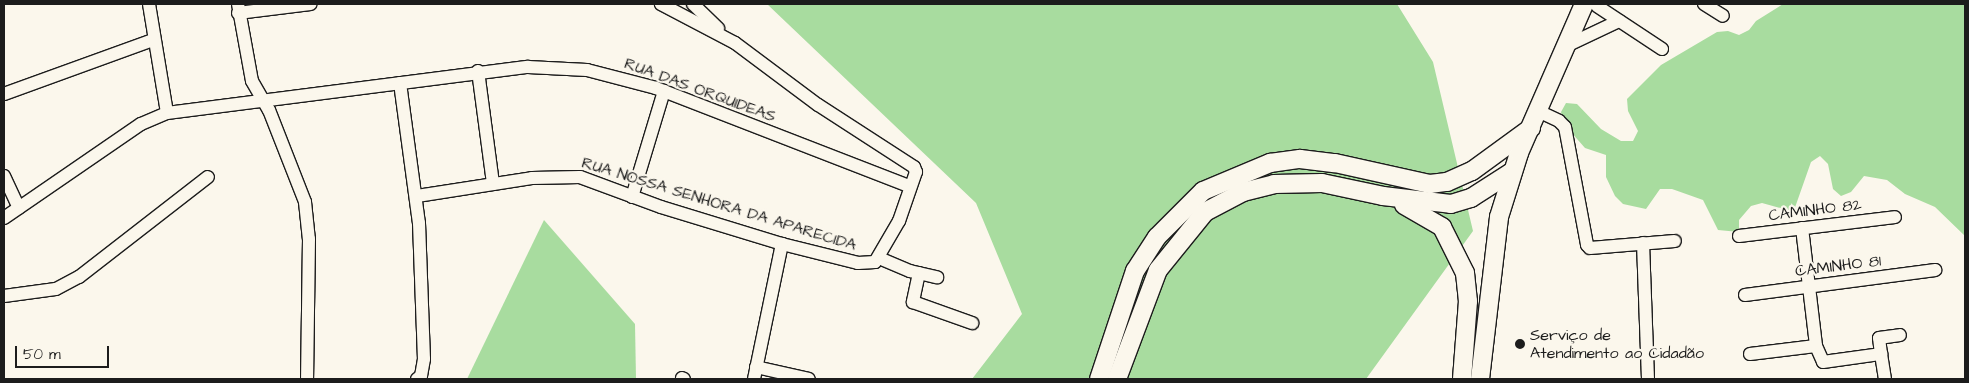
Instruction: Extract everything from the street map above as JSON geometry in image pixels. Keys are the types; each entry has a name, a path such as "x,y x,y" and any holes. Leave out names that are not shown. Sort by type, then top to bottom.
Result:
{"main road":[{"path":"1480,379 1497,226 1513,171 1566,46 1590,5"},
{"path":"1099,379 1135,271 1177,214 1203,191 1270,162 1300,159 1335,162 1430,184 1448,182 1472,171 1531,128"},
{"path":"1117,379 1158,270 1205,212 1243,192 1274,184 1322,183 1383,196 1451,204 1471,198 1513,171"},
{"path":"1383,196 1424,213 1442,227 1466,273 1468,301 1462,379"}],"street":[{"path":"149,4 153,40 167,113"},
{"path":"307,379 308,220 299,182 252,81 238,8 310,4"},
{"path":"661,4 735,43"},
{"path":"693,4 735,43 818,105 914,167 916,172 909,186 899,221 879,258 918,273 937,277"},
{"path":"1704,4 1723,16"},
{"path":"1590,5 1619,20 1662,49"},
{"path":"1566,46 1619,20"},
{"path":"4,94 153,40"},
{"name":"RUA DAS ORQUIDEAS","path":"4,218 141,124 167,113 478,72 567,68 627,79 664,91 909,186"},
{"path":"478,72 493,184"},
{"path":"400,83 417,196 424,359 421,376 417,379"},
{"path":"632,197 664,91"},
{"path":"1538,111 1559,121 1565,127 1587,245 1590,248 1675,242"},
{"path":"4,176 19,208"},
{"name":"RUA NOSSA SENHORA DA APARECIDA","path":"417,196 532,178 580,177 632,197 782,244 867,265 879,258"},
{"path":"4,296 56,289 79,277 208,178"},
{"name":"CAMINHO 82","path":"1739,236 1894,217"},
{"path":"1802,228 1816,346 1823,362 1881,354"},
{"path":"1643,243 1648,379"},
{"path":"782,244 755,373 809,379"},
{"name":"CAMINHO 81","path":"1745,294 1935,270"},
{"path":"918,273 913,302 972,323"},
{"path":"1885,379 1879,338 1900,335"},
{"path":"1750,354 1816,346"}],"green space":[{"path":"767,4 1397,4 1433,62 1473,231 1366,379 972,379 1022,314 976,203"},
{"path":"1783,4 1965,4 1965,236 1935,207 1905,194 1887,180 1864,176 1851,192 1841,196 1833,189 1828,164 1820,156 1811,162 1792,216 1784,209 1762,203 1751,206 1739,220 1739,232 1718,230 1703,200 1672,189 1660,189 1646,209 1623,204 1615,196 1606,177 1606,155 1585,148 1563,123 1561,112 1566,103 1577,104 1601,129 1621,141 1633,141 1638,131 1628,111 1627,99 1661,65 1717,32 1728,31 1739,35 1749,30 1756,21"},
{"path":"544,220 635,324 636,379 467,379"}],"place":[{"name":"Serviço de Atendimento ao Cidadão","path":"1520,344"}]}
